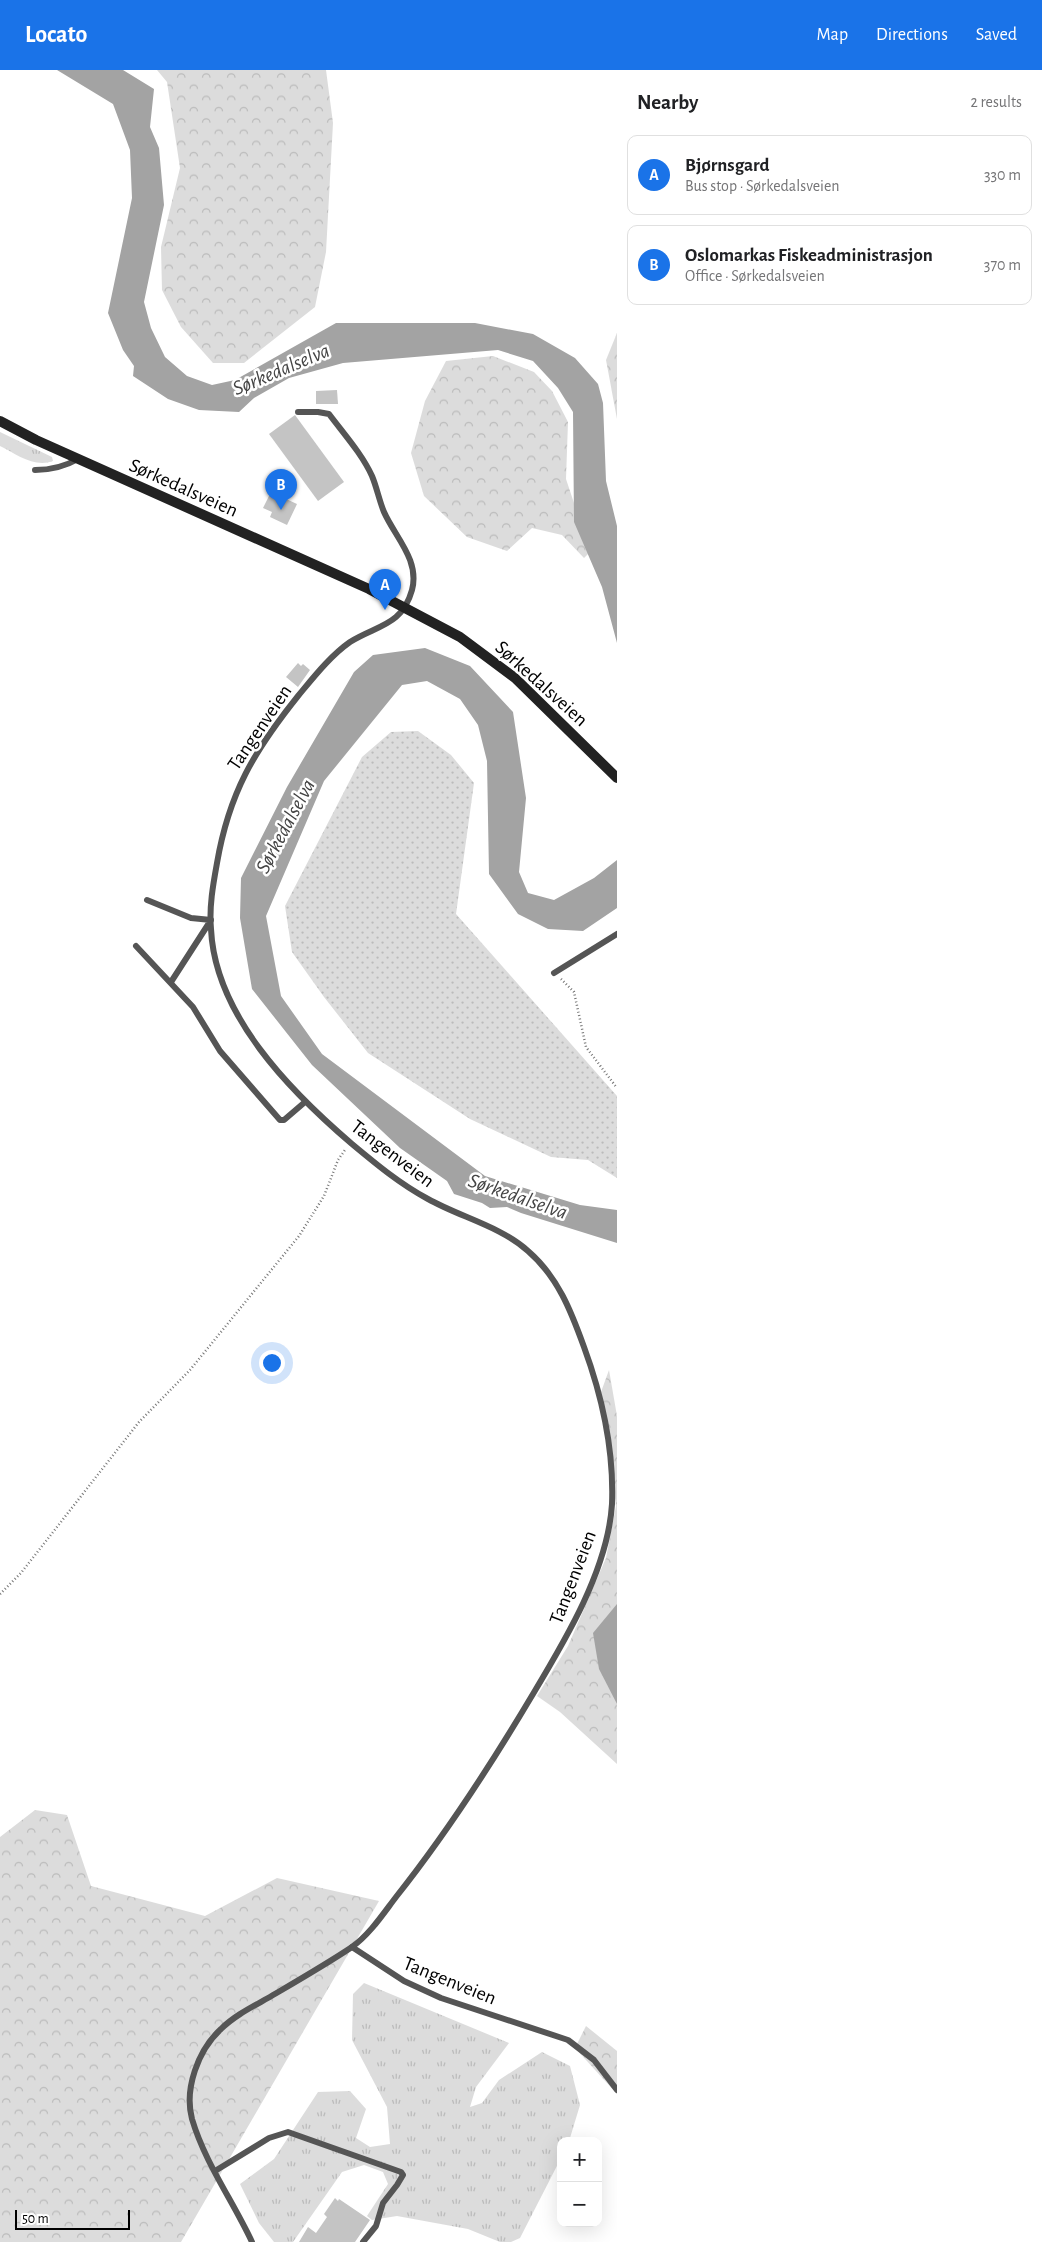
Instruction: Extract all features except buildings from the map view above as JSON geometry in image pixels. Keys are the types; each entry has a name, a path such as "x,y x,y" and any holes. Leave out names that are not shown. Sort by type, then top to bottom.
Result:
{"street":[{"name":"Sørkedalsveien","path":"0,422 405,607 460,637 491,659 533,695 617,778"}],"lane":[{"path":"298,412 330,414 372,475 385,514 411,559 413,587 405,607"},
{"path":"35,470 51,470 68,465 78,459"},
{"name":"Tangenveien","path":"405,607 390,623 350,642 316,674 255,754 235,792 225,826 215,874 211,920 213,951 218,969 239,1018 268,1059 305,1102 375,1164 414,1191 518,1242 541,1263 555,1281 571,1312 595,1376 610,1460 612,1506 601,1555 563,1643 496,1754 417,1870 375,1924 352,1946 384,1970 411,1985 441,1998 539,2029 572,2043 594,2060 617,2090"},
{"path":"147,900 191,918 211,920 171,982"},
{"path":"554,973 617,934"},
{"path":"136,946 193,1007 220,1051 280,1120 284,1120 305,1102"},
{"path":"252,2242 201,2143 192,2118 189,2103 193,2078 207,2045 220,2030 239,2015 326,1964 352,1946"},
{"path":"215,2171 270,2138 288,2132 401,2172 403,2175 398,2185 383,2203 376,2226 363,2242"}],"path":[{"path":"554,973 574,992 586,1047 599,1068 617,1088"},
{"path":"0,1594 21,1573 139,1422 190,1370 298,1236 324,1196 338,1160 350,1142"}],"green space":[{"path":"157,70 326,70 333,123 326,252 315,307 244,363 213,363 181,327 162,290 161,247 180,168 167,82"},
{"path":"617,333 617,419 606,360"},
{"path":"493,356 534,372 552,391 568,422 566,479 576,509 596,546 584,558 562,535 532,528 507,551 467,537 424,496 411,453 425,401 446,361"},
{"path":"0,432 52,457 53,461 39,463 19,456 0,446"},
{"path":"418,731 451,755 474,783 456,914 617,1096 617,1178 588,1160 551,1157 470,1119 368,1053 292,952 285,906 362,757 391,732"},
{"path":"609,1370 617,1416 617,1764 560,1712 537,1696 568,1646 606,1558 616,1506 601,1392"},
{"path":"35,1810 67,1815 91,1886 205,1916 277,1878 379,1901 181,2242 0,2242 0,1837"},
{"path":"364,1983 509,2043 476,2087 470,2107 482,2103 499,2080 542,2052 570,2066 580,2105 570,2137 557,2137 557,2166 520,2238 511,2242 500,2242 468,2229 397,2216 372,2220 367,2216 388,2184 383,2172 364,2165 342,2172 293,2242 274,2242 259,2223 240,2184 274,2159 318,2092 350,2091 366,2109 356,2138 370,2147 390,2144 387,2107 352,2040 353,1994"},
{"path":"586,2026 617,2051 617,2094 575,2048"}],"water":[{"name":"Sørkedalselva","path":"57,70 123,70 154,89 150,127 159,148 164,205 144,302 151,328 165,357 187,376 212,385 235,380 336,323 475,323 533,334 575,358 598,384 603,403 606,481 617,526 617,643 602,587 574,522 573,412 558,388 533,361 498,350 343,363 289,378 254,398 239,412 199,410 168,399 133,376 134,366 123,350 108,313 132,198 130,150 113,104"},
{"name":"Sørkedalselva","path":"425,648 470,666 513,712 526,798 519,872 528,893 554,900 594,878 617,860 617,908 583,931 548,929 518,914 489,874 487,761 478,725 460,699 427,681 402,685 324,781 266,916 281,996 322,1054 485,1176 580,1205 617,1210 617,1243 507,1207 490,1208 482,1203 454,1194 447,1181 400,1148 312,1065 252,989 240,918 241,878 287,787 354,672 373,655"},
{"path":"617,1604 617,1704 599,1669 593,1633"}],"place":[{"name":"Oslomarkas Fiskeadministrasjon","path":"281,510"},
{"name":"Bjørnsgard","path":"385,610"}]}
